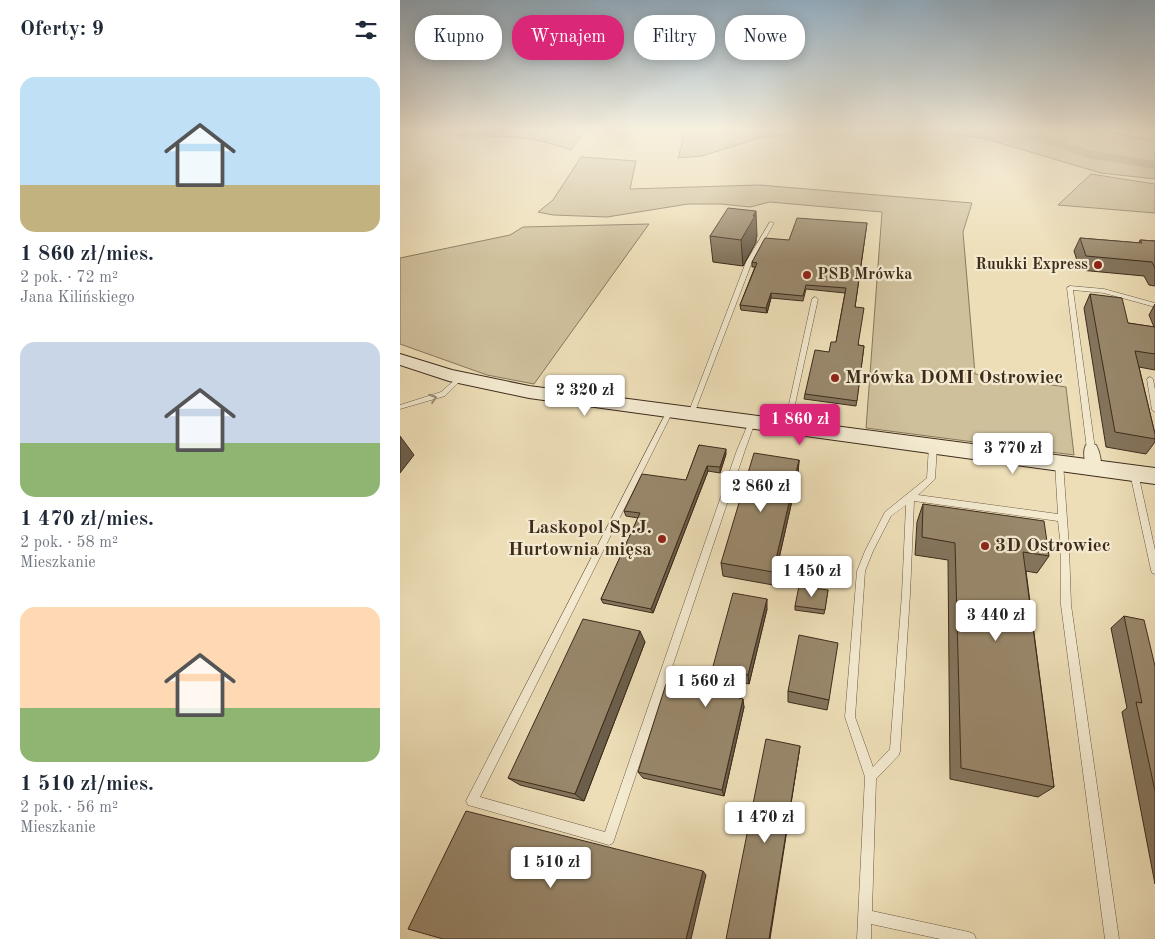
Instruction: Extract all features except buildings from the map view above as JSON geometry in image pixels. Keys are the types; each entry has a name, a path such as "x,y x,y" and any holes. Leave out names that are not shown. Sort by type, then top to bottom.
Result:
{"street":[{"path":"400,359 460,378 528,392 1059,463 1092,459 1134,474 1155,476"}],"lane":[{"path":"691,414 749,262 772,223"},
{"path":"1092,459 1070,288 1104,292 1155,306"},
{"path":"787,427 815,299"},
{"path":"400,407 443,394 460,378"},
{"path":"1150,379 1155,410"},
{"path":"670,411 472,802 609,839 752,422"},
{"path":"864,939 871,777 850,716 861,571 888,514 930,479 933,446"},
{"path":"1059,463 1065,547 1066,605 1112,939"},
{"path":"1134,474 1155,570"},
{"path":"910,497 1062,518"},
{"path":"871,777 895,752 906,594 910,497"},
{"path":"865,916 969,939"}],"shaded area":[{"path":"571,173 633,173 630,189 759,185 972,203 963,232 975,374 1066,387 1074,455 866,428 882,212 770,202 750,207 721,204 688,204 607,217 553,215 538,212 553,200"},
{"path":"1101,173 1155,173 1155,179"},
{"path":"1091,174 1155,184 1155,213 1058,205"},
{"path":"649,224 534,384 487,375 400,344 400,258 510,235 523,227"}],"place":[{"name":"Ruukki Express","path":"1098,265"},
{"name":"PSB Mrówka","path":"807,275"},
{"name":"Mrówka DOMI Ostrowiec","path":"835,378"},
{"name":"Laskopol Sp.J. Hurtownia mięsa","path":"662,539"},
{"name":"3D Ostrowiec","path":"985,546"}]}
